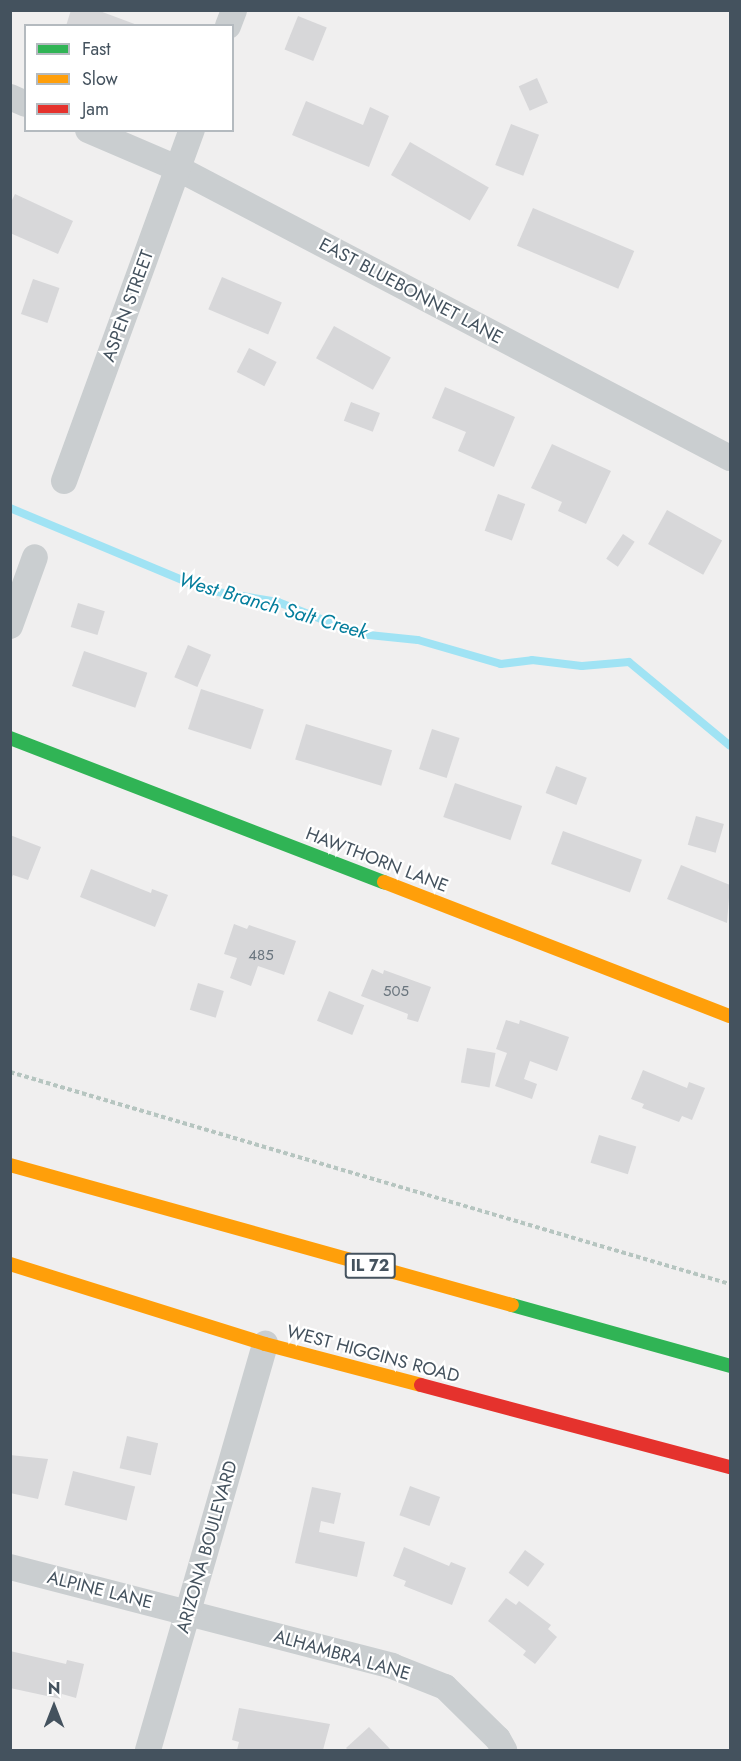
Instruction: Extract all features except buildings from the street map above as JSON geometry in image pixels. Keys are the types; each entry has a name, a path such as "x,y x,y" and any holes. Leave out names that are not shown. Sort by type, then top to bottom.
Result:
{"main road":[{"name":"HAWTHORN LANE","path":"10,738 730,1016"},
{"name":"IL 72","path":"10,1165 729,1360"},
{"name":"WEST HIGGINS ROAD","path":"10,1264 265,1344 730,1467"}],"street":[{"name":"EAST BLUEBONNET LANE","path":"93,132 179,169 730,458"},
{"name":"ASPEN STREET","path":"64,481 191,132"},
{"path":"10,626 35,557"},
{"name":"ARIZONA BOULEVARD","path":"148,1750 265,1344"},
{"name":"ALPINE LANE","path":"10,1567 188,1613"},
{"name":"ALHAMBRA LANE","path":"188,1613 393,1666 445,1687 498,1739 504,1750"}],"path":[{"path":"10,1072 730,1284"}],"waterway":[{"name":"West Branch Salt Creek","path":"10,508 206,590 278,602 359,634 418,640 501,664 532,660 582,666 629,662 730,746"}],"traffic: fast":[{"path":"10,738 384,882"},
{"path":"512,1305 730,1366"}],"traffic: slow":[{"path":"384,882 730,1016"},
{"path":"10,1165 512,1305"},
{"path":"10,1264 265,1344 421,1385"}],"traffic: jam":[{"path":"421,1385 730,1467"}]}
